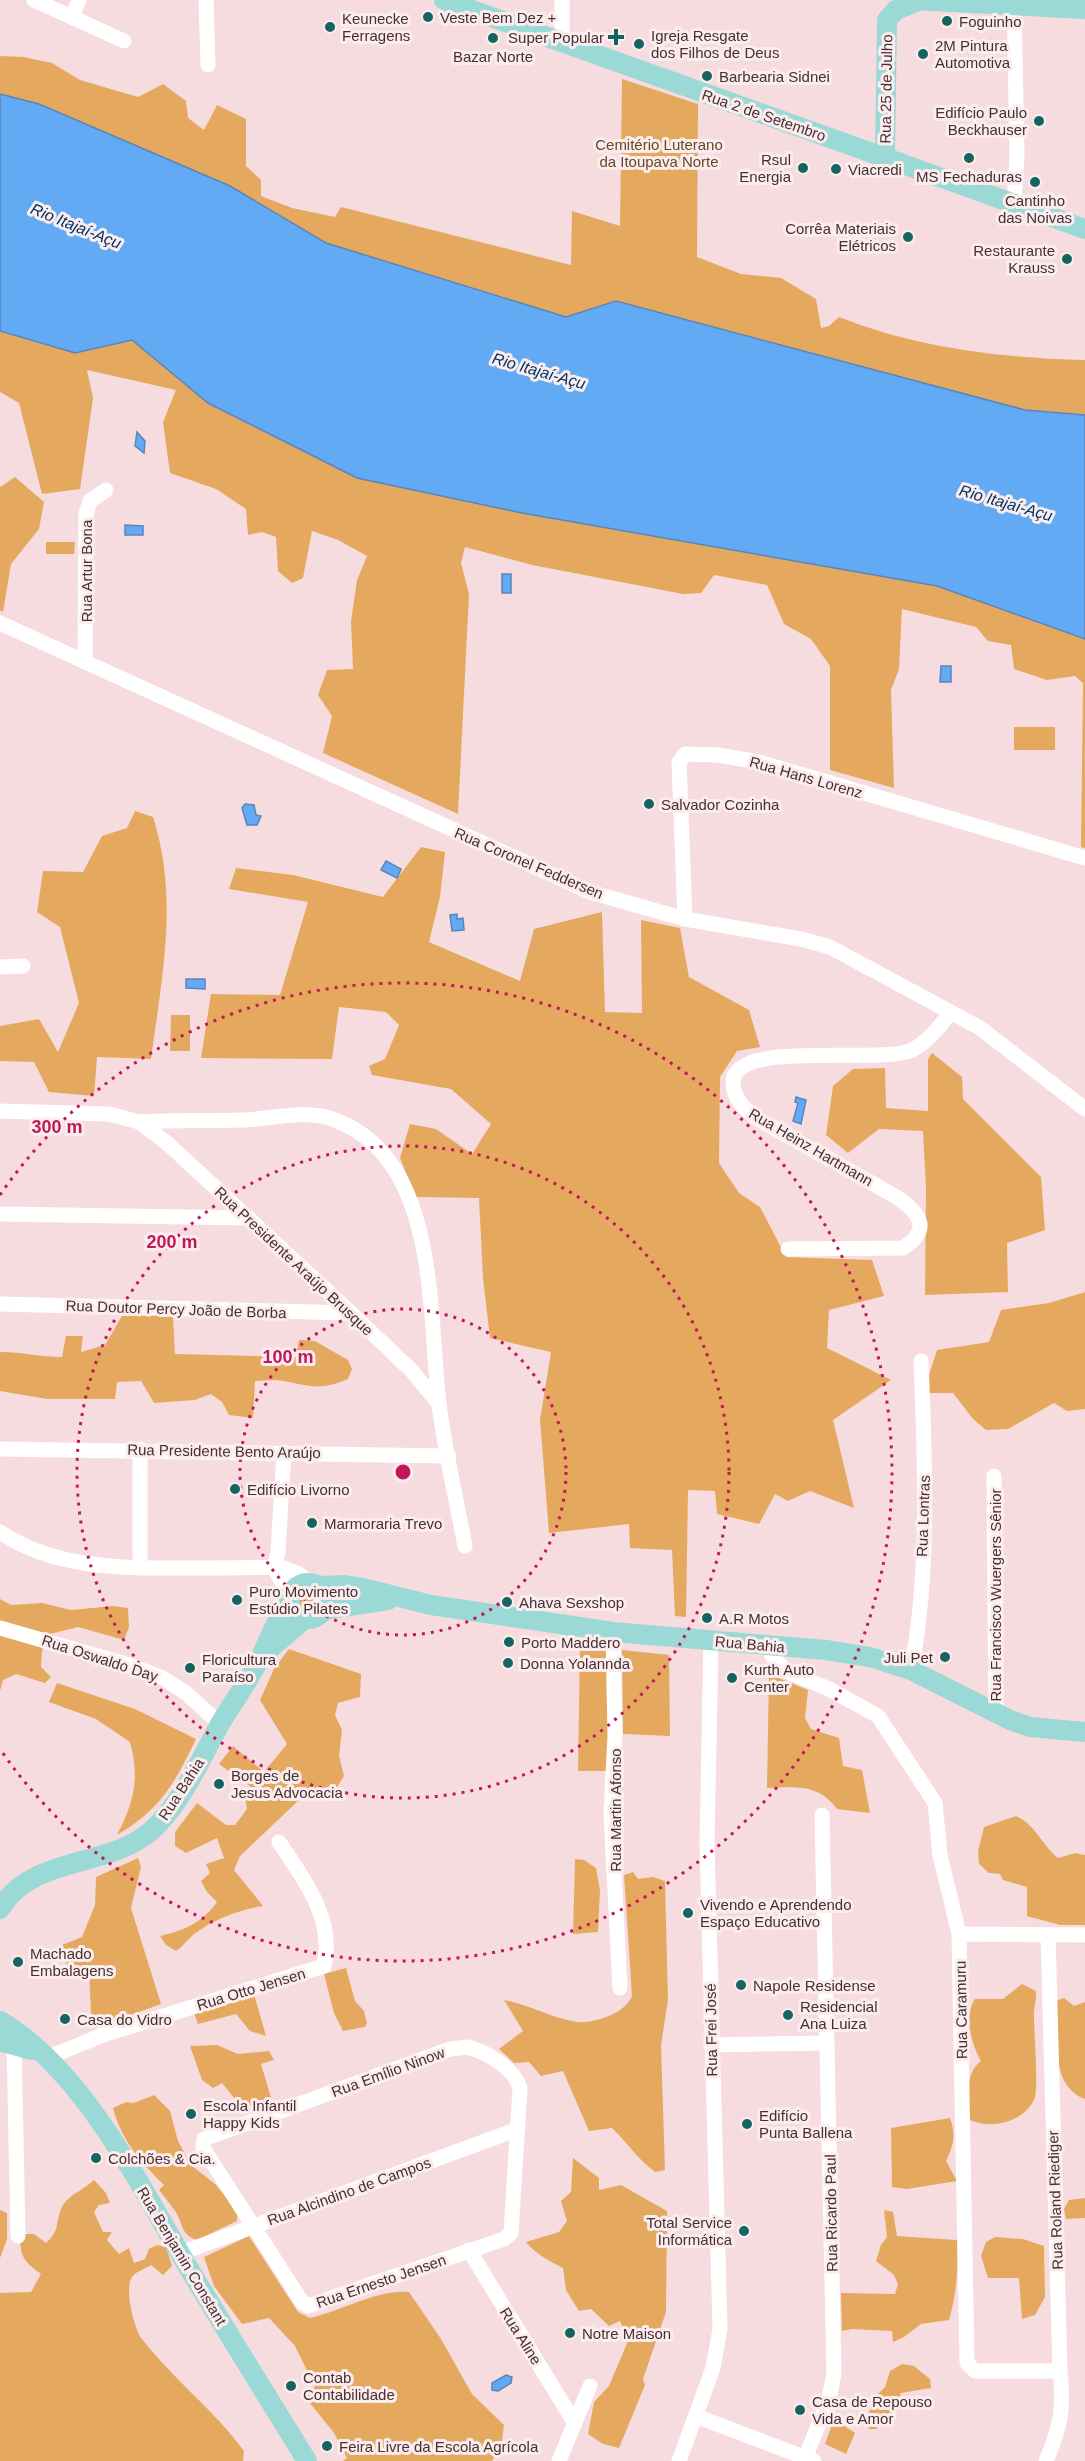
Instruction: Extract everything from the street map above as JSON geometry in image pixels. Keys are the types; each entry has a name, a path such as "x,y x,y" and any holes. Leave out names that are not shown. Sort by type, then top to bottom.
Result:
{"main road":[{"name":"Rua 2 de Setembro","path":"444,0 478,6 562,43 1085,229"},
{"path":"912,0 1014,2 1085,9"},
{"name":"Rua 25 de Julho","path":"885,158 887,20 896,10 918,1"},
{"path":"314,1585 325,1597 314,1614 293,1611 290,1599 297,1586 314,1585"},
{"name":"Rua Bahia","path":"314,1585 345,1585 375,1590 403,1599 512,1619 612,1632 845,1652 911,1670 996,1714 1030,1727 1085,1732"},
{"name":"Rua Bahia","path":"1,1906 31,1880 47,1872 121,1848 150,1831 178,1797 261,1658 279,1616 290,1599"},
{"name":"Rua Bahia","path":"261,1658 314,1614 365,1601 403,1599"},
{"name":"Rua Benjamin Constant","path":"0,2021 49,2057 83,2098 181,2253 307,2461"},
{"name":"Rua Benjamin Constant","path":"7,2042 49,2057"}],"street":[{"path":"34,0 124,41"},
{"path":"72,17 79,0"},
{"path":"206,0 208,65"},
{"path":"562,0 562,43"},
{"path":"1014,2 1017,148 1014,203"},
{"name":"Rua Artur Bona","path":"86,662 86,514 90,501 106,490"},
{"name":"Rua Coronel Feddersen","path":"0,623 590,892 685,919 801,939 830,947 980,1028 1085,1109"},
{"name":"Rua Hans Lorenz","path":"685,919 679,762 685,754 718,754 759,762 1085,858"},
{"path":"0,967 23,966"},
{"name":"Rua Heinz Hartmann","path":"788,1249 903,1248 915,1240 920,1229 920,1220 915,1211 900,1199 758,1119 741,1106 734,1093 733,1078 742,1065 763,1058 889,1055 911,1050 930,1037 951,1012"},
{"name":"Rua Presidente Araújo Brusque","path":"0,1111 109,1114 139,1122 167,1143 351,1313 412,1371 439,1404 465,1546"},
{"path":"139,1122 327,1117 354,1130 382,1151 398,1172 417,1215 435,1343 439,1404"},
{"path":"0,1214 249,1218"},
{"name":"Rua Doutor Percy João de Borba","path":"0,1304 351,1313"},
{"name":"Rua Lontras","path":"911,1670 921,1579 925,1459 921,1361"},
{"name":"Rua Presidente Bento Araújo","path":"0,1449 140,1449 449,1456"},
{"path":"140,1449 140,1568"},
{"path":"284,1452 278,1552 274,1568 290,1599"},
{"name":"Rua Francisco Wuergers Sênior","path":"994,1476 996,1714"},
{"path":"0,1532 20,1545 53,1557 85,1564 140,1568 289,1569 314,1585"},
{"name":"Rua Oswaldo Day","path":"0,1628 129,1665 163,1678 186,1694 220,1724"},
{"name":"Rua Martin Afonso","path":"612,1632 615,1736 611,1814 620,1988"},
{"name":"Rua Frei José","path":"679,2461 713,2368 720,2329 707,1845 711,1640"},
{"name":"Rua Caramuru","path":"773,1645 772,1656 778,1665 879,1716 935,1803 940,1856 959,1934 967,2363 975,2371 1060,2371"},
{"name":"Rua Ricardo Paul","path":"808,2460 829,2398 834,2374 822,1815"},
{"name":"Rua Otto Jensen","path":"49,2057 103,2035 324,1966 327,1955 322,1915 304,1880 279,1842"},
{"path":"959,1934 1085,1935"},
{"name":"Rua Roland Riediger","path":"1046,2461 1062,2418 1048,1935"},
{"path":"7,2042 18,2236"},
{"path":"711,2045 827,2043"},
{"name":"Rua Emílio Ninow","path":"254,2225 203,2148 204,2139 207,2136 450,2049 468,2047 484,2052 517,2079 520,2088 511,2233"},
{"name":"Rua Alcindino de Campos","path":"181,2253 518,2129"},
{"name":"Rua Ernesto Jensen","path":"254,2225 302,2302 308,2306 504,2239 511,2233"},
{"name":"Rua Aline","path":"469,2250 574,2422"},
{"path":"559,2461 590,2386"},
{"path":"696,2416 808,2460"}],"green space":[{"name":"Cemitério Luterano da Itoupava Norte","path":"0,56 23,57 52,63 80,80 138,97 163,84 186,101 188,118 204,130 217,105 246,119 246,166 261,180 261,196 292,208 335,217 341,207 571,265 572,211 620,226 622,79 698,104 697,257 741,274 781,278 816,299 821,328 829,326 839,317 899,337 929,344 991,354 1085,360 1085,415 1025,410 616,301 566,317 326,243 229,186 39,104 0,94"},
{"path":"0,331 75,353 132,340 208,403 522,513 937,586 1085,639 1085,848 1081,847 1083,683 1075,676 1047,680 1014,669 1011,645 988,641 976,627 902,609 899,669 891,690 894,788 830,770 830,666 811,639 784,624 767,585 714,575 701,593 683,594 532,565 465,547 461,563 469,594 458,814 323,753 332,716 318,695 327,670 353,669 351,621 357,580 367,556 338,540 312,531 303,578 292,583 278,571 276,537 262,532 248,535 246,509 216,489 170,473 163,422 176,390 87,370 93,398 80,489 42,494 19,403 0,392"},
{"path":"15,477 44,502 39,529 11,564 3,612 0,610 0,487"},
{"path":"46,542 75,542 74,554 46,554"},
{"path":"1014,727 1055,727 1055,750 1014,750"},
{"path":"135,811 153,817 161,847 167,907 163,967 151,1059 97,1057 94,1096 49,1092 34,1062 0,1061 0,1026 39,1019 58,1052 79,1003 60,927 37,912 43,871 83,872 102,836 127,828"},
{"path":"421,847 445,852 440,897 429,942 520,981 534,929 602,912 605,1012 642,1013 641,920 680,928 689,977 749,1010 760,1047 737,1051 720,1077 719,1163 739,1193 760,1207 786,1257 872,1260 884,1296 829,1310 827,1348 891,1380 833,1420 854,1508 810,1491 788,1501 775,1494 759,1524 717,1514 715,1491 688,1490 686,1617 675,1616 672,1550 630,1548 629,1524 549,1533 540,1420 551,1352 490,1338 483,1278 479,1198 416,1197 400,1158 410,1124 436,1129 472,1154 491,1124 451,1089 372,1075 369,1066 385,1059 399,1025 386,1012 339,1007 332,1059 201,1058 211,994 280,995 308,902 229,889 236,868 293,875 383,897"},
{"path":"171,1015 190,1015 190,1051 170,1051"},
{"path":"932,1053 962,1077 963,1099 1041,1177 1045,1230 1007,1243 1008,1292 925,1295 926,1189 923,1131 879,1129 848,1153 826,1135 833,1086 853,1069 885,1068 886,1108 928,1111 928,1059"},
{"path":"1085,1292 1085,1409 1067,1411 1054,1403 1008,1429 986,1430 973,1419 953,1393 928,1393 929,1375 937,1350 989,1342 1001,1310 1049,1303"},
{"path":"173,1315 175,1354 296,1357 299,1340 315,1341 348,1360 352,1369 348,1379 322,1386 309,1386 280,1380 255,1381 253,1418 229,1415 222,1402 211,1394 195,1400 154,1403 141,1381 117,1382 115,1399 47,1399 0,1391 0,1352 62,1357 66,1336 83,1336 81,1352 105,1345 122,1316"},
{"path":"306,1593 312,1596 315,1602 312,1608 306,1611 300,1608 297,1602 300,1596"},
{"path":"0,1599 11,1605 42,1603 71,1610 113,1606 128,1608 129,1627 124,1640 78,1627 50,1634 42,1651 41,1667 51,1677 45,1683 16,1674 3,1680 0,1691"},
{"path":"580,1644 608,1647 609,1771 578,1771"},
{"path":"289,1649 361,1674 360,1697 338,1703 335,1715 342,1730 339,1756 344,1776 331,1797 301,1798 240,1856 234,1870 263,1906 237,1912 212,1923 194,1934 176,1951 166,1945 160,1936 192,1925 217,1902 207,1892 201,1881 210,1873 206,1864 224,1858 217,1838 186,1853 175,1846 175,1832 197,1803 226,1825 235,1825 247,1809 245,1796 250,1786 219,1764 233,1746 264,1772 287,1744 260,1700 274,1669"},
{"path":"622,1650 669,1655 670,1736 623,1734"},
{"path":"769,1674 808,1690 805,1718 811,1729 839,1738 843,1766 862,1770 870,1813 837,1809 822,1795 805,1788 767,1788"},
{"path":"57,1683 135,1709 196,1739 165,1794 145,1816 117,1835 128,1812 134,1790 135,1767 130,1742 96,1719 49,1702"},
{"path":"1016,1816 1029,1824 1058,1858 1075,1853 1085,1855 1085,1925 1060,1925 1027,1916 1027,1887 1003,1880 1000,1874 989,1873 979,1864 978,1851 984,1827"},
{"path":"138,1858 141,1867 131,1908 161,2004 103,2025 91,2014 89,1970 67,1966 62,1945 82,1937 95,1905 96,1877"},
{"path":"575,1859 584,1860 596,1868 600,1890 598,1932 573,1934"},
{"path":"633,1872 638,1879 653,1877 665,1881 668,2000 661,2045 665,2170 655,2172 612,2128 589,2131 563,2071 541,2076 529,2062 514,2063 499,2049 523,2031 504,2000 576,2022 592,2021 608,2016 629,2002 632,1996 624,1875"},
{"path":"346,1968 355,2001 364,2011 367,2023 365,2027 343,2031 334,2013 324,1974"},
{"path":"1022,1984 1036,1991 1034,2100 1022,2114 1006,2122 988,2124 970,2120 968,2088 972,2073 981,2061 974,2047 970,2030 972,2006 975,1999 1003,1999"},
{"path":"254,1994 266,2036 250,2031 236,2014 198,2024 194,2013"},
{"path":"1064,1998 1074,2006 1085,2002 1085,2099 1073,2093 1065,2083 1057,2056 1055,2001"},
{"path":"217,2045 238,2054 269,2051 274,2060 261,2064 272,2101 248,2106 235,2099 222,2083 213,2088 202,2080 190,2046"},
{"path":"154,2095 170,2111 178,2141 191,2165 215,2184 237,2210 237,2221 197,2240 186,2233 177,2214 159,2190 164,2185 140,2159 127,2140 113,2108"},
{"path":"950,2118 953,2140 946,2161 957,2181 907,2189 892,2187 891,2128"},
{"path":"573,2158 599,2178 599,2190 621,2185 667,2211 666,2312 643,2379 645,2385 619,2448 603,2444 588,2434 594,2402 609,2386 628,2341 620,2321 609,2326 591,2309 579,2311 566,2290 563,2268 538,2254 526,2242 559,2232 567,2221 561,2201 571,2192"},
{"path":"94,2180 106,2193 110,2203 99,2205 94,2212 103,2232 112,2232 107,2240 119,2254 129,2248 134,2263 145,2259 149,2249 157,2245 166,2247 172,2266 163,2275 151,2265 132,2277 129,2290 130,2299 133,2318 139,2334 154,2354 232,2436 244,2451 243,2461 0,2461 0,2293 31,2292 41,2274 31,2266 22,2253 22,2234 34,2234 46,2243 55,2231 64,2204 71,2196"},
{"path":"1085,2198 1085,2218 1066,2219 1064,2209 1069,2200"},
{"path":"0,2210 7,2213 7,2239 0,2258"},
{"path":"884,2210 893,2212 897,2236 957,2240 954,2300 949,2320 921,2324 893,2342 892,2331 852,2329 842,2331 841,2293 895,2294 898,2284 894,2275 876,2261 881,2245 887,2237"},
{"path":"249,2236 298,2312 310,2318 383,2294 409,2292 441,2339 472,2394 504,2425 501,2448 492,2461 343,2461 347,2458 334,2433 305,2397 315,2387 295,2346 269,2318 242,2324 214,2286 204,2257"},
{"path":"995,2237 1023,2239 1044,2246 1045,2297 1035,2315 1022,2319 1019,2278 988,2278 981,2256 986,2242"},
{"path":"902,2364 914,2366 930,2379 931,2388 901,2393 889,2426 880,2423 876,2429 869,2429 866,2421 875,2397 885,2387 890,2371"},
{"path":"834,2419 855,2433 846,2454 825,2444"}],"water":[{"name":"Rio Itajaí-Açu","path":"0,94 39,104 230,186 326,243 566,317 616,301 1025,410 1085,415 1085,639 937,586 522,513 357,478 208,403 132,340 75,353 0,331"},
{"path":"137,432 145,441 144,453 135,446"},
{"path":"125,525 143,526 143,535 125,535"},
{"path":"502,574 511,574 511,593 502,593"},
{"path":"941,666 951,666 951,682 940,682"},
{"path":"245,804 254,805 256,815 261,816 257,825 247,825 242,808"},
{"path":"386,861 401,869 397,878 381,870"},
{"path":"457,914 457,919 463,918 464,930 452,931 450,915"},
{"path":"186,979 205,979 205,989 186,988"},
{"path":"796,1097 806,1100 801,1124 793,1121 798,1103 795,1102"},
{"path":"506,2375 512,2377 511,2383 498,2391 492,2390 492,2383"}],"place":[{"name":"Veste Bem Dez +","path":"428,17"},
{"name":"Foguinho","path":"947,21"},
{"name":"Keunecke Ferragens","path":"330,27"},
{"name":"Super Popular","path":"616,37"},
{"name":"Bazar Norte","path":"493,38"},
{"name":"Igreja Resgate dos Filhos de Deus","path":"639,44"},
{"name":"2M Pintura Automotiva","path":"923,54"},
{"name":"Barbearia Sidnei","path":"707,76"},
{"name":"Edifício Paulo Beckhauser","path":"1039,121"},
{"name":"MS Fechaduras","path":"969,158"},
{"name":"Rsul Energia","path":"803,168"},
{"name":"Viacredi","path":"836,169"},
{"name":"Cantinho das Noivas","path":"1035,182"},
{"name":"Corrêa Materiais Elétricos","path":"908,237"},
{"name":"Restaurante Krauss","path":"1067,259"},
{"name":"Salvador Cozinha","path":"649,804"},
{"name":"Edifício Livorno","path":"235,1489"},
{"name":"Marmoraria Trevo","path":"312,1523"},
{"name":"Puro Movimento Estúdio Pilates","path":"237,1600"},
{"name":"Ahava Sexshop","path":"507,1602"},
{"name":"A.R Motos","path":"707,1618"},
{"name":"Porto Maddero","path":"509,1642"},
{"name":"Juli Pet","path":"945,1657"},
{"name":"Donna Yolannda","path":"508,1663"},
{"name":"Floricultura Paraíso","path":"190,1668"},
{"name":"Kurth Auto Center","path":"732,1678"},
{"name":"Borges de Jesus Advocacia","path":"219,1784"},
{"name":"Vivendo e Aprendendo Espaço Educativo","path":"688,1913"},
{"name":"Machado Embalagens","path":"18,1962"},
{"name":"Napole Residense","path":"741,1985"},
{"name":"Residencial Ana Luiza","path":"788,2015"},
{"name":"Casa do Vidro","path":"65,2019"},
{"name":"Escola Infantil Happy Kids","path":"191,2114"},
{"name":"Edifício Punta Ballena","path":"747,2124"},
{"name":"Colchões & Cia.","path":"96,2158"},
{"name":"Total Service Informática","path":"744,2231"},
{"name":"Notre Maison","path":"570,2333"},
{"name":"Contab Contabilidade","path":"291,2386"},
{"name":"Casa de Repouso Vida e Amor","path":"800,2410"},
{"name":"Feira Livre da Escola Agrícola","path":"327,2446"}]}
